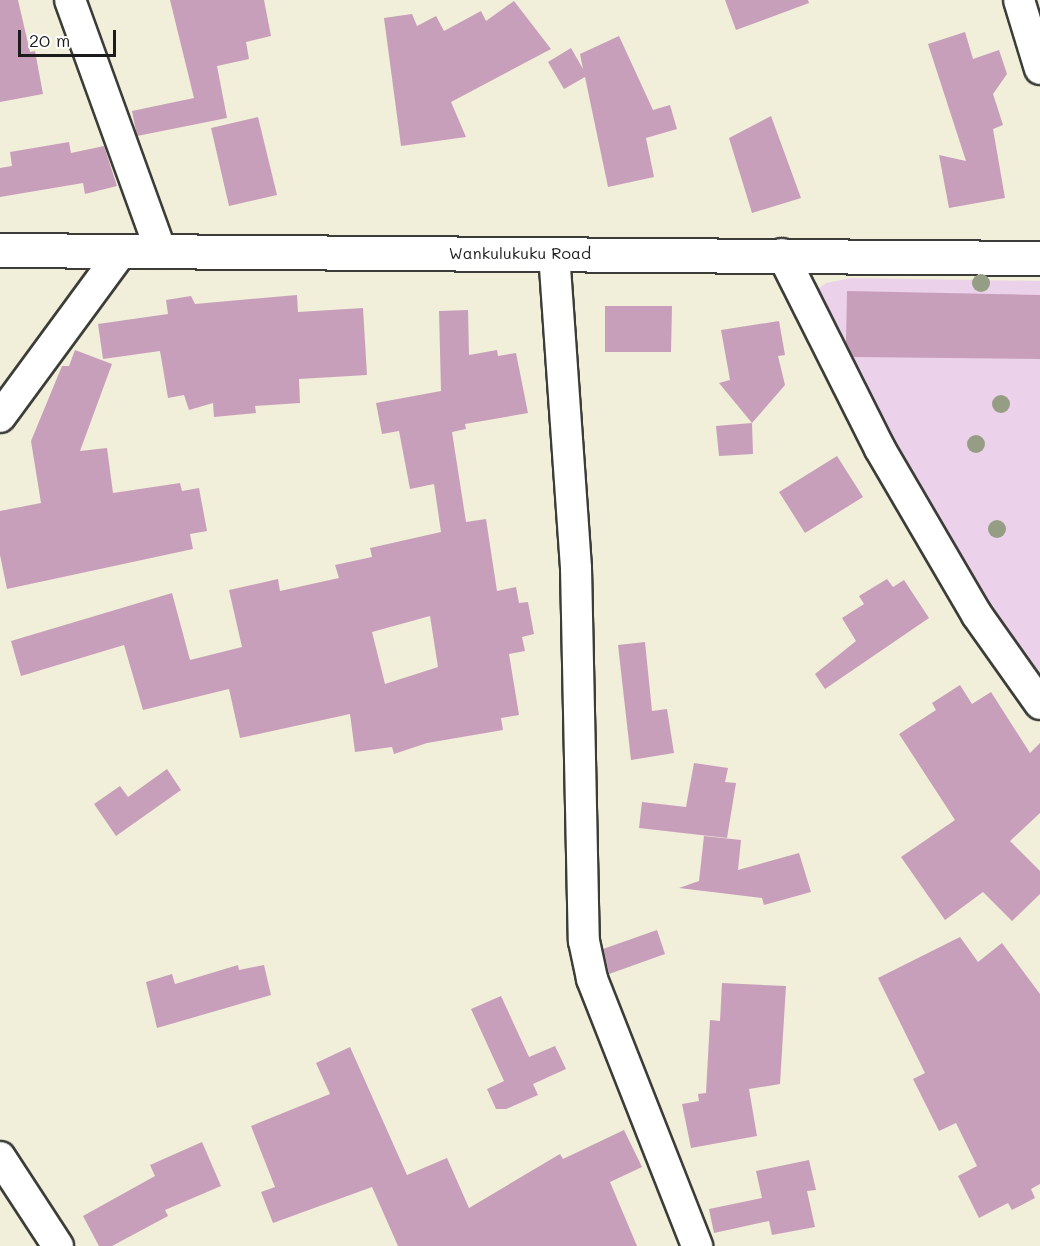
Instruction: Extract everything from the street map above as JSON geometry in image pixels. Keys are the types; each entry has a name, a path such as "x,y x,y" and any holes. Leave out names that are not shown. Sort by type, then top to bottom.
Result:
{"main road":[{"name":"Wankulukuku Road","path":"0,250 782,254 1040,258"}],"street":[{"path":"70,0 161,252"},
{"path":"1019,0 1040,69"},
{"path":"0,417 122,251"},
{"path":"554,253 576,557 584,941 592,979 697,1246"},
{"path":"782,254 880,449 977,615 1040,704"},
{"path":"0,1157 58,1246"}],"shaded area":[{"path":"852,278 1040,281 1040,686 988,614 810,295 826,283"}],"building":[{"path":"0,0 18,0 30,52 35,51 43,94 0,102"},
{"path":"170,0 264,0 271,36 246,42 249,59 217,66 227,118 137,136 132,111 194,98"},
{"path":"725,0 808,0 809,3 736,30"},
{"path":"514,1 551,49 451,102 466,137 401,146 384,18 412,14 417,26 436,16 444,31 481,11 486,21"},
{"path":"965,32 973,59 999,50 1007,74 993,94 1003,125 993,129 1005,198 949,208 939,155 966,161 928,44"},
{"path":"619,36 653,110 670,105 677,129 646,138 654,177 608,187 585,77 564,89 548,62 571,48 583,69 580,54"},
{"path":"771,116 801,198 752,213 729,138"},
{"path":"258,117 277,195 229,206 211,128"},
{"path":"69,142 71,153 104,146 117,186 85,194 83,183 0,197 0,168 12,166 10,152"},
{"path":"847,291 1040,295 1040,359 853,357 846,343"},
{"path":"297,295 298,312 363,308 367,375 299,379 300,403 255,406 256,413 214,417 213,403 189,410 184,395 168,398 160,351 103,359 98,324 168,314 166,300 191,296 195,304"},
{"path":"605,306 672,306 671,352 605,352"},
{"path":"468,310 469,355 497,350 498,356 516,353 528,413 465,424 466,429 452,432 466,522 486,519 497,591 516,587 519,603 528,602 534,634 522,637 525,651 509,654 519,715 501,718 503,730 427,743 394,754 392,747 355,752 350,714 240,738 229,689 143,710 124,645 21,676 11,641 172,593 190,660 242,647 229,590 278,579 280,591 339,578 335,565 372,557 370,548 441,532 434,484 410,489 399,431 382,434 376,403 441,391 439,311","holes":["430,616 438,667 385,684 372,632"]},
{"path":"779,321 785,355 778,356 785,385 752,423 719,383 730,380 721,330"},
{"path":"75,350 112,364 80,451 107,448 113,493 180,483 182,491 199,488 207,531 190,534 193,549 7,589 0,555 0,511 41,503 31,441 62,366 69,366"},
{"path":"752,423 753,454 719,456 716,426"},
{"path":"837,456 863,497 805,533 779,492"},
{"path":"887,579 893,587 904,580 929,618 825,689 815,674 856,641 842,618 864,604 859,596"},
{"path":"645,642 652,711 667,709 674,753 631,760 618,645"},
{"path":"960,685 972,704 991,692 1030,753 1040,743 1040,813 1010,841 1040,871 1040,894 1012,921 983,892 945,920 901,857 955,820 899,734 936,710 932,703"},
{"path":"694,763 728,768 725,782 736,783 727,838 639,828 642,802 686,807"},
{"path":"167,769 181,790 116,836 94,804 120,786 128,797"},
{"path":"704,836 741,840 738,870 799,853 811,892 764,905 762,898 679,888 699,881"},
{"path":"657,930 665,954 609,974 603,949"},
{"path":"960,937 978,962 1002,943 1040,994 1040,1184 1031,1189 1035,1198 1012,1210 1008,1203 979,1218 958,1176 977,1166 956,1123 939,1131 913,1079 925,1073 878,978"},
{"path":"238,965 239,970 264,965 271,995 157,1028 146,982 172,974 175,984"},
{"path":"722,983 786,986 780,1084 749,1089 757,1136 691,1148 682,1104 699,1101 698,1094 706,1093 710,1020 720,1021"},
{"path":"501,996 529,1057 555,1046 566,1069 533,1084 538,1095 506,1109 496,1109 487,1089 504,1081 471,1009"},
{"path":"350,1047 407,1175 447,1158 469,1208 560,1154 563,1159 624,1130 642,1167 610,1182 637,1246 398,1246 372,1187 273,1223 261,1192 275,1187 251,1126 330,1094 316,1063"},
{"path":"202,1142 221,1186 165,1210 168,1216 112,1246 99,1246 83,1216 155,1176 150,1165"},
{"path":"809,1160 816,1190 807,1191 815,1227 772,1235 769,1221 714,1233 709,1209 762,1198 756,1171"}]}
